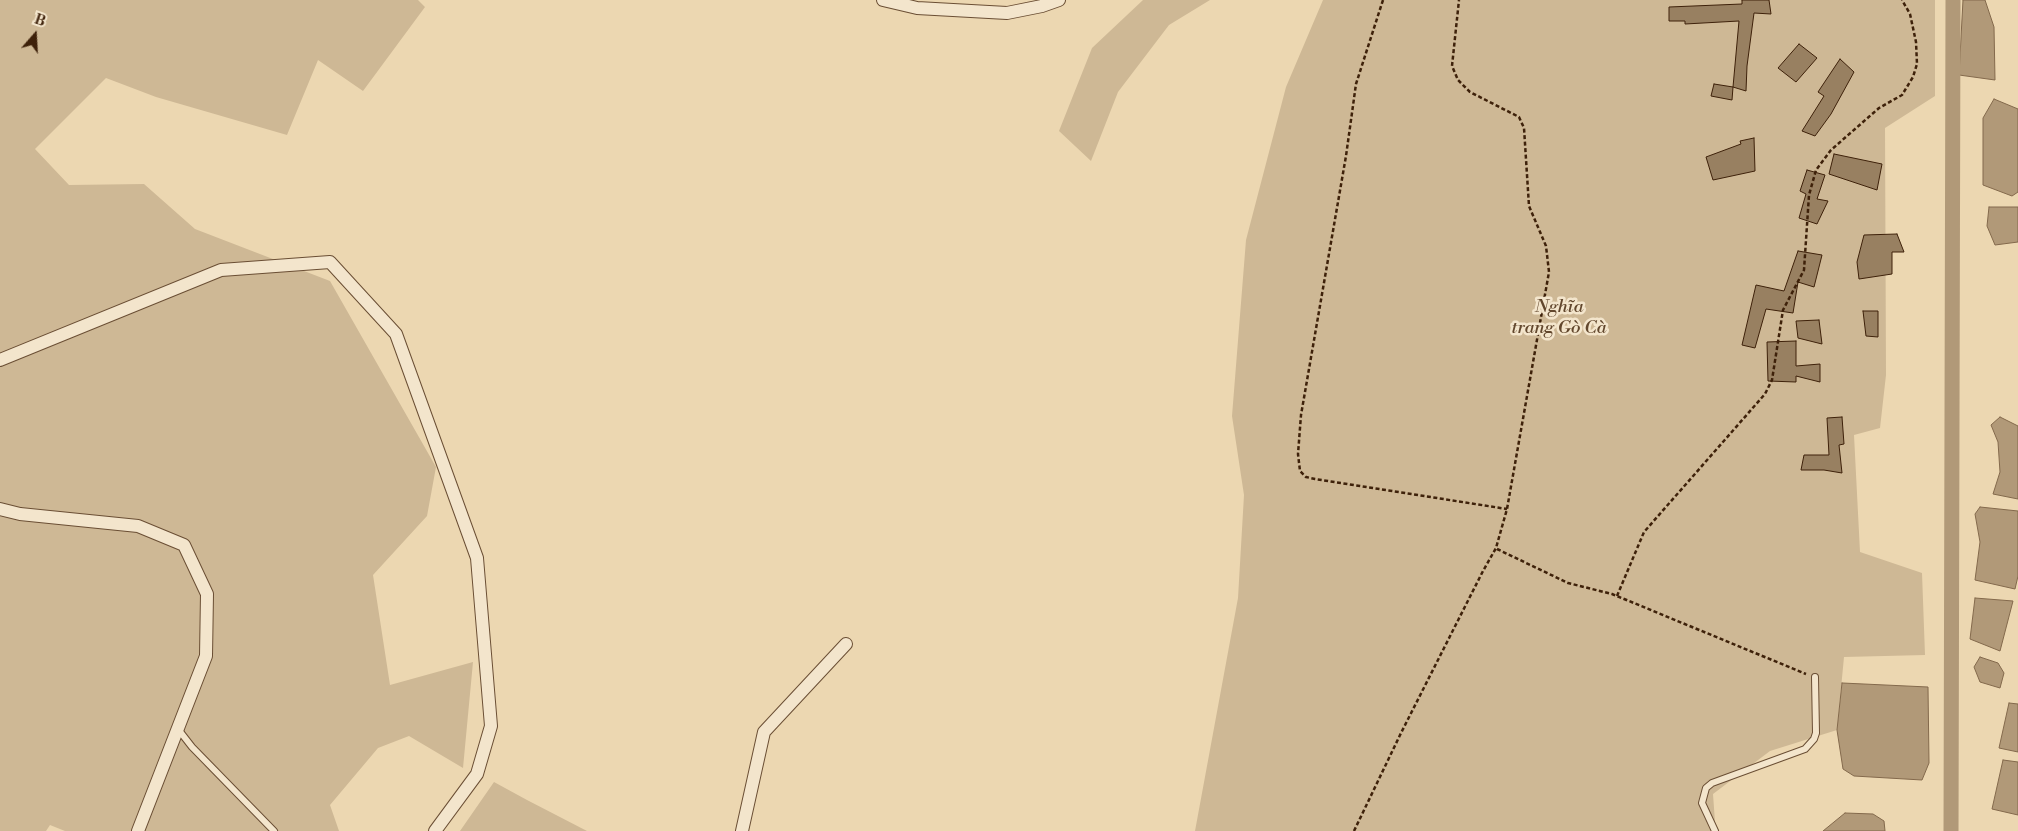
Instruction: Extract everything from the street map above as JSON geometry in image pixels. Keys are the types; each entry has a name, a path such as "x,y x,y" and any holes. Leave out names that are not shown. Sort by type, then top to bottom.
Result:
{"street":[{"path":"883,0 917,8 1007,13 1042,6 1059,0"},
{"path":"0,360 221,270 330,262 337,269 396,334 477,558 491,726 478,774 435,831"},
{"path":"0,509 20,514 138,526 184,545 207,594 206,656 138,831"},
{"path":"742,831 764,732 846,644"}],"lane":[{"path":"1715,831 1702,803 1706,788 1712,783 1805,749 1814,739 1816,733 1815,677"},
{"path":"178,729 192,747 274,831"}],"path":[{"path":"1383,0 1356,84 1346,156 1301,415 1298,454 1300,471 1306,477 1315,479 1507,509"},
{"path":"1354,831 1410,716 1496,548 1507,509 1549,272 1546,246 1529,206 1524,128 1519,117 1470,92 1458,80 1452,66 1459,0"},
{"path":"1617,596 1644,532 1765,394 1772,380 1783,310 1804,270 1809,194 1816,170 1831,150 1879,108 1902,95 1917,64 1916,42 1910,14 1902,0"},
{"path":"1496,548 1568,583 1617,596 1815,677"}],"green space":[{"path":"0,0 418,0 425,7 363,91 318,60 287,135 156,97 106,78 35,149 69,185 144,184 195,229 330,281 436,467 427,516 373,575 390,685 473,662 463,768 409,736 378,748 330,805 339,831 65,831 50,825 46,831 0,831"},
{"path":"1143,0 1210,0 1169,25 1118,92 1091,161 1059,131 1092,48"},
{"name":"Nghĩa trang Gò Cà","path":"1323,0 1935,0 1935,96 1885,128 1886,375 1880,428 1854,435 1860,552 1922,573 1925,655 1844,657 1837,730 1770,751 1713,794 1715,822 1719,831 1195,831 1238,598 1244,495 1232,416 1246,240 1286,87"},
{"path":"494,782 527,800 587,831 460,831"}],"shaded area":[{"path":"1963,0 1985,0 1994,27 1995,80 1959,75"},
{"path":"1994,99 2018,109 2018,192 2012,196 1983,185 1983,118"},
{"path":"1989,207 2018,207 2018,242 1995,245 1987,226"},
{"path":"2000,417 2018,426 2018,499 1993,494 2000,472 1998,442 1991,425"},
{"path":"1980,507 2018,511 2018,576 2015,589 1975,580 1980,542 1975,514"},
{"path":"1975,598 2013,601 2000,651 1970,639"},
{"path":"1980,657 1998,663 2004,673 2000,688 1980,682 1974,667"},
{"path":"1842,683 1928,687 1929,763 1922,780 1854,776 1843,769 1837,730"},
{"path":"2009,703 2018,704 2018,752 1999,748"},
{"path":"2003,760 2018,762 2018,815 1992,809"},
{"path":"1845,813 1873,814 1884,821 1885,831 1823,831"}],"building":[{"path":"1742,0 1769,0 1771,14 1754,13 1747,66 1746,91 1733,87 1739,21 1685,24 1685,21 1669,21 1669,7 1742,4"},
{"path":"1799,44 1817,58 1796,82 1778,68"},
{"path":"1840,59 1854,72 1831,114 1815,136 1802,131 1824,96 1818,92"},
{"path":"1714,84 1733,87 1732,100 1711,96"},
{"path":"1754,138 1755,171 1713,180 1706,157 1741,144 1740,141"},
{"path":"1834,154 1882,164 1877,190 1829,174"},
{"path":"1807,170 1825,175 1817,199 1828,201 1817,224 1799,218 1806,194 1800,191"},
{"path":"1897,234 1904,252 1892,252 1892,274 1859,279 1857,262 1864,235"},
{"path":"1798,251 1822,255 1814,287 1798,282 1793,313 1766,309 1755,348 1742,345 1756,285 1784,291"},
{"path":"1863,311 1878,311 1878,337 1866,336"},
{"path":"1819,320 1822,344 1798,338 1796,321"},
{"path":"1796,341 1796,366 1820,364 1820,382 1796,376 1796,382 1768,381 1767,342"},
{"path":"1842,417 1844,444 1839,445 1842,473 1824,470 1801,470 1804,455 1829,455 1827,418"}],"waterway":[{"path":"1951,831 1953,0"}]}
